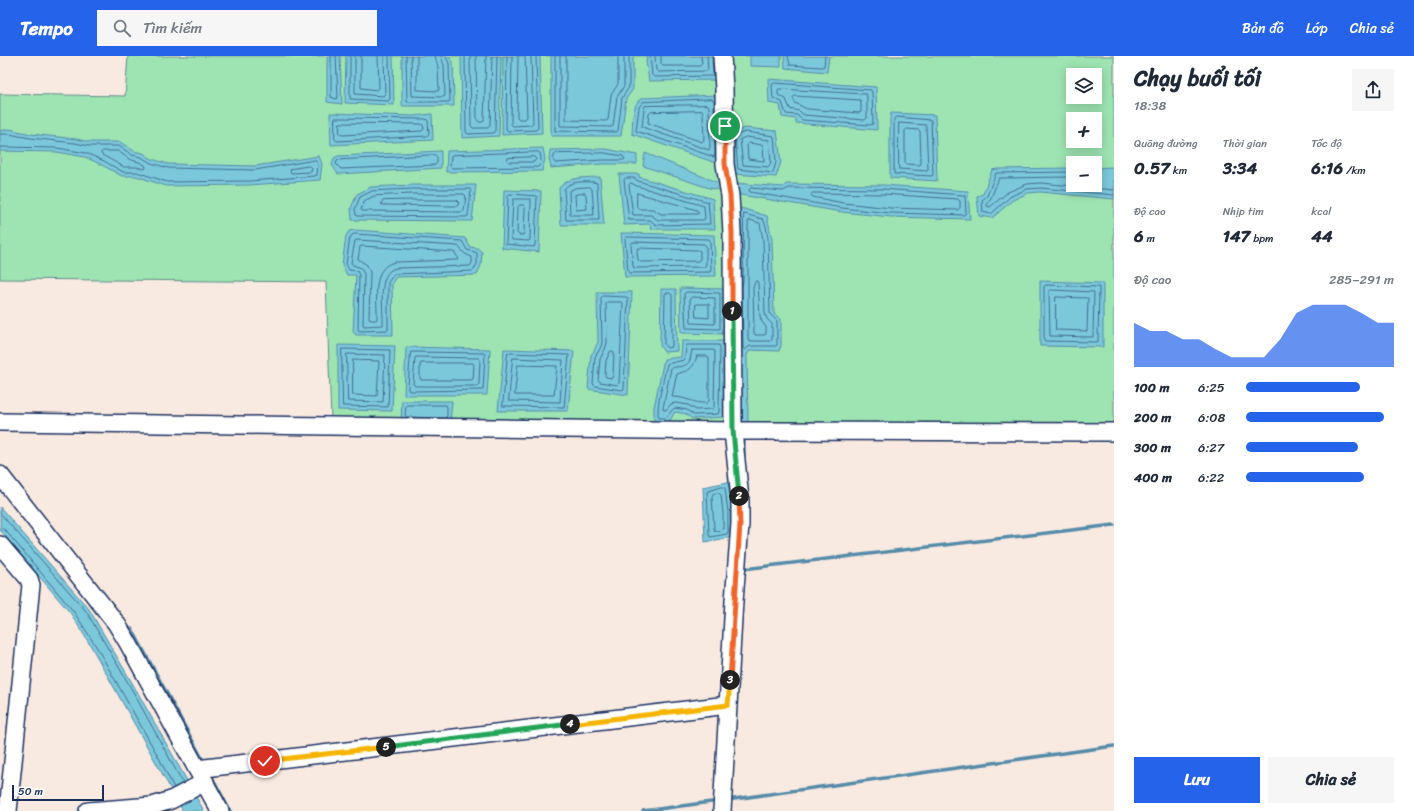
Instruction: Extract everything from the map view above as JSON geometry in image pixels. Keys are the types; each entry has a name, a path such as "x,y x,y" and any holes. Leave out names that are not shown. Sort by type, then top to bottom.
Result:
{"street":[{"path":"722,56 725,164 729,189 732,233 733,430 740,499 740,524 722,811"},
{"path":"0,422 733,430 1114,432"},
{"path":"0,475 116,623 200,779 220,811"},
{"path":"0,545 29,580 30,585 8,811"},
{"path":"88,811 152,806 171,800 200,779 728,705"}],"green space":[{"path":"128,56 716,56 723,185 728,425 331,420 326,282 0,279 0,94 125,96"},
{"path":"726,56 1114,56 1114,428 737,426"}],"water":[{"path":"327,56 340,56 342,104 327,102"},
{"path":"346,56 393,56 394,105 345,103"},
{"path":"402,56 449,56 453,62 454,106 402,106"},
{"path":"461,56 501,56 499,136 462,138"},
{"path":"503,56 540,56 542,133 502,135"},
{"path":"551,56 633,56 633,89 626,99 621,136 551,136"},
{"path":"647,56 716,56 718,80 649,81 646,61"},
{"path":"750,56 781,56 781,67 750,66"},
{"path":"784,56 829,56 827,72 785,68"},
{"path":"768,79 876,87 877,130 796,123 796,119 782,117 780,105 769,103"},
{"path":"718,95 719,164 632,134 634,109 638,101 642,98"},
{"path":"330,113 413,116 432,114 433,140 331,145"},
{"path":"891,113 935,115 937,181 890,178"},
{"path":"745,128 777,131 781,162 776,177 734,174 731,131 737,131"},
{"path":"9,129 31,134 90,142 120,142 134,151 143,153 152,159 168,164 255,166 319,156 322,164 320,180 249,185 166,186 136,176 122,176 85,157 57,152 0,151 0,131"},
{"path":"543,148 545,159 542,171 446,172 447,151"},
{"path":"606,149 637,155 637,164 602,164 551,168 549,159 550,150"},
{"path":"441,151 441,168 338,174 332,165 334,158 338,156"},
{"path":"645,153 721,184 721,190 709,188 643,166"},
{"path":"1114,167 1114,199 1040,192 1028,193 1013,200 992,218 979,216 977,196 983,194 992,170 1066,168 1066,192 1102,192 1102,168"},
{"path":"619,174 639,174 639,177 713,199 715,229 651,229 650,224 624,225"},
{"path":"600,177 604,225 561,225 559,188 568,181"},
{"path":"734,183 783,187 786,184 883,185 968,191 970,219 891,217 842,212 735,194"},
{"path":"412,185 476,185 472,221 352,220 351,208 357,194 371,187"},
{"path":"504,190 541,191 539,252 502,248"},
{"path":"741,208 767,216 772,239 774,314 781,319 781,346 779,351 750,350 747,355 748,424 739,424 739,211"},
{"path":"355,230 465,238 470,247 477,248 482,252 481,265 477,275 396,277 392,283 393,335 356,335 353,332 356,275 347,275 342,265 346,236 349,231"},
{"path":"621,233 714,235 716,276 625,277"},
{"path":"1040,281 1103,283 1103,347 1040,346"},
{"path":"680,288 724,289 725,334 681,333"},
{"path":"661,289 676,289 677,351 664,352 660,346"},
{"path":"597,292 632,292 628,395 588,389 591,355 598,342"},
{"path":"682,341 724,341 724,417 692,419 686,414 675,412 669,422 654,422 654,407 664,359 681,357"},
{"path":"338,345 395,346 392,411 338,410"},
{"path":"406,347 490,349 487,395 404,395"},
{"path":"504,349 574,351 568,411 498,411"},
{"path":"402,401 452,401 450,422 401,421"},
{"path":"728,482 732,512 733,537 705,542 703,487"},
{"path":"0,507 89,609 204,811 183,811 92,648 71,614 0,530"}],"waterway":[{"path":"744,435 744,457"},
{"path":"743,569 1114,525"},
{"path":"132,629 204,762"},
{"path":"727,800 1114,746"},
{"path":"210,773 230,811"},
{"path":"643,811 719,801"}],"route":[{"path":"265,761 728,705 740,524 740,499 733,430 732,233 730,196 725,164 725,126"}]}
